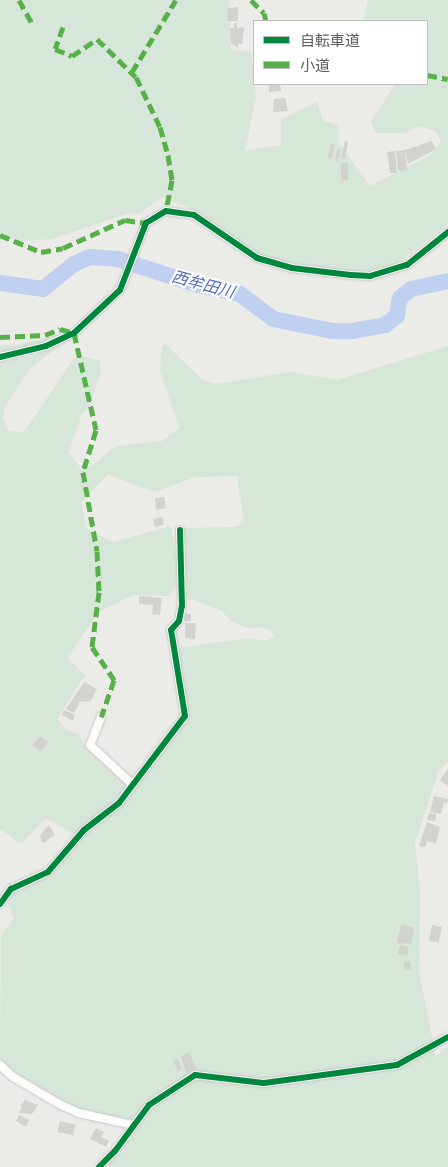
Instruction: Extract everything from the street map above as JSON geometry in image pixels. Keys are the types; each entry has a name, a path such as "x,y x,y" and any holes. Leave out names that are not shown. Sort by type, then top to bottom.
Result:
{"street":[{"path":"0,357 46,346 74,333 120,290 131,257 149,220 172,210 194,215 257,258 292,268 351,276 370,276 407,265 448,232"},
{"path":"0,904 11,889 48,872 84,830 119,803 184,716 171,630 179,622 182,606 180,530"},
{"path":"101,718 90,745 132,784"},
{"path":"99,1167 115,1151 149,1105 195,1075 264,1083 397,1065 448,1038"},
{"path":"0,1065 36,1092 78,1113 133,1125"}],"green space":[{"path":"0,0 229,0 231,50 251,52 253,85 255,85 256,97 245,151 281,145 281,119 317,102 323,121 339,125 338,142 370,186 429,156 441,142 436,131 418,126 405,133 376,133 371,122 394,85 428,85 428,20 364,20 368,0 448,0 448,224 393,266 356,272 276,260 257,254 197,211 162,197 139,214 129,213 52,239 18,241 0,235"},
{"path":"58,335 31,348 0,352 0,345 13,345"},
{"path":"165,344 203,380 216,384 290,372 337,380 448,346 448,762 439,770 415,843 420,892 419,972 436,1056 448,1046 448,1167 106,1167 137,1123 77,1109 9,1069 0,1059 1,935 14,918 8,905 13,891 52,872 86,833 120,807 184,724 188,716 175,655 178,648 248,638 266,641 274,637 272,632 262,627 246,628 231,621 221,610 187,598 183,528 236,527 244,522 237,476 195,477 155,492 108,475 81,502 86,528 113,542 171,526 180,579 169,596 133,595 98,612 68,658 85,675 57,719 66,729 78,734 88,750 128,786 116,801 74,834 46,818 23,842 18,843 4,831 0,831 0,362 36,355 59,346 30,368 5,407 3,417 9,431 24,432 74,358 82,356 100,361 101,371 90,406 82,414 69,452 82,470 93,465 116,446 162,441 179,428 160,371 162,345"}],"building":[{"path":"238,7 238,21 228,21 227,8"},
{"path":"234,23 237,23 237,28 244,27 242,44 238,44 238,48 231,43 230,28 234,28"},
{"path":"269,85 280,85 281,91 269,92"},
{"path":"285,98 288,111 273,112 274,99"},
{"path":"345,141 348,142 345,159 341,159"},
{"path":"432,141 436,149 408,164 405,150"},
{"path":"331,144 335,145 331,159 328,158"},
{"path":"337,149 341,150 338,161 335,160"},
{"path":"405,150 407,170 398,171 396,151"},
{"path":"395,151 397,173 390,173 387,152"},
{"path":"341,163 348,163 348,180 341,180"},
{"path":"164,497 166,508 156,510 155,498"},
{"path":"162,517 164,525 155,527 153,519"},
{"path":"139,596 162,598 160,615 152,614 153,605 139,604"},
{"path":"185,614 191,614 191,621 185,621"},
{"path":"185,623 196,623 195,639 185,638"},
{"path":"84,682 97,689 91,701 80,702 74,713 66,709"},
{"path":"64,710 75,715 73,721 62,715"},
{"path":"40,736 48,742 41,752 33,746"},
{"path":"448,769 448,786 440,780"},
{"path":"434,796 448,799 447,803 444,802 441,814 430,812"},
{"path":"429,813 436,814 435,821 427,820"},
{"path":"427,822 440,827 436,843 427,841 425,847 419,846"},
{"path":"49,825 55,835 43,843 39,836"},
{"path":"401,925 414,927 411,944 397,943"},
{"path":"432,925 442,927 439,943 429,941"},
{"path":"400,945 409,947 407,956 398,954"},
{"path":"404,962 410,962 411,970 404,970"},
{"path":"189,1053 197,1068 186,1073 181,1056"},
{"path":"178,1059 182,1069 178,1071 173,1061"},
{"path":"25,1100 38,1105 32,1114 19,1113 22,1107 20,1106"},
{"path":"19,1115 29,1120 26,1127 16,1121"},
{"path":"60,1121 76,1125 73,1136 57,1132"},
{"path":"96,1128 104,1132 101,1137 109,1141 106,1147 90,1139"}],"waterway":[{"name":"西牟田川","path":"0,283 43,289 74,264 90,257 117,259 199,285 240,294 273,319 332,331 352,331 385,325 397,316 400,298 411,289 448,281"}],"marked path":[{"path":"19,0 32,23"},
{"path":"132,72 176,0"},
{"path":"251,0 264,13 266,20"},
{"path":"63,27 55,49 72,56 97,39 136,77 160,127 168,155 172,180 166,211"},
{"path":"428,75 448,79"},
{"path":"0,235 41,252 63,248 125,220 146,223"},
{"path":"0,337 45,335 60,329 74,333 96,430 83,472 97,551 99,592 92,647 114,680 101,717"}],"cycle path":[{"path":"0,357 46,346 74,333 120,290 146,223 166,211 194,215 257,258 292,268 351,275 370,276 407,265 448,232"},
{"path":"0,904 11,889 48,872 84,830 119,803 185,716 171,630 179,621 182,606 180,530"},
{"path":"99,1167 115,1151 149,1105 195,1075 264,1083 397,1065 448,1037"}]}
